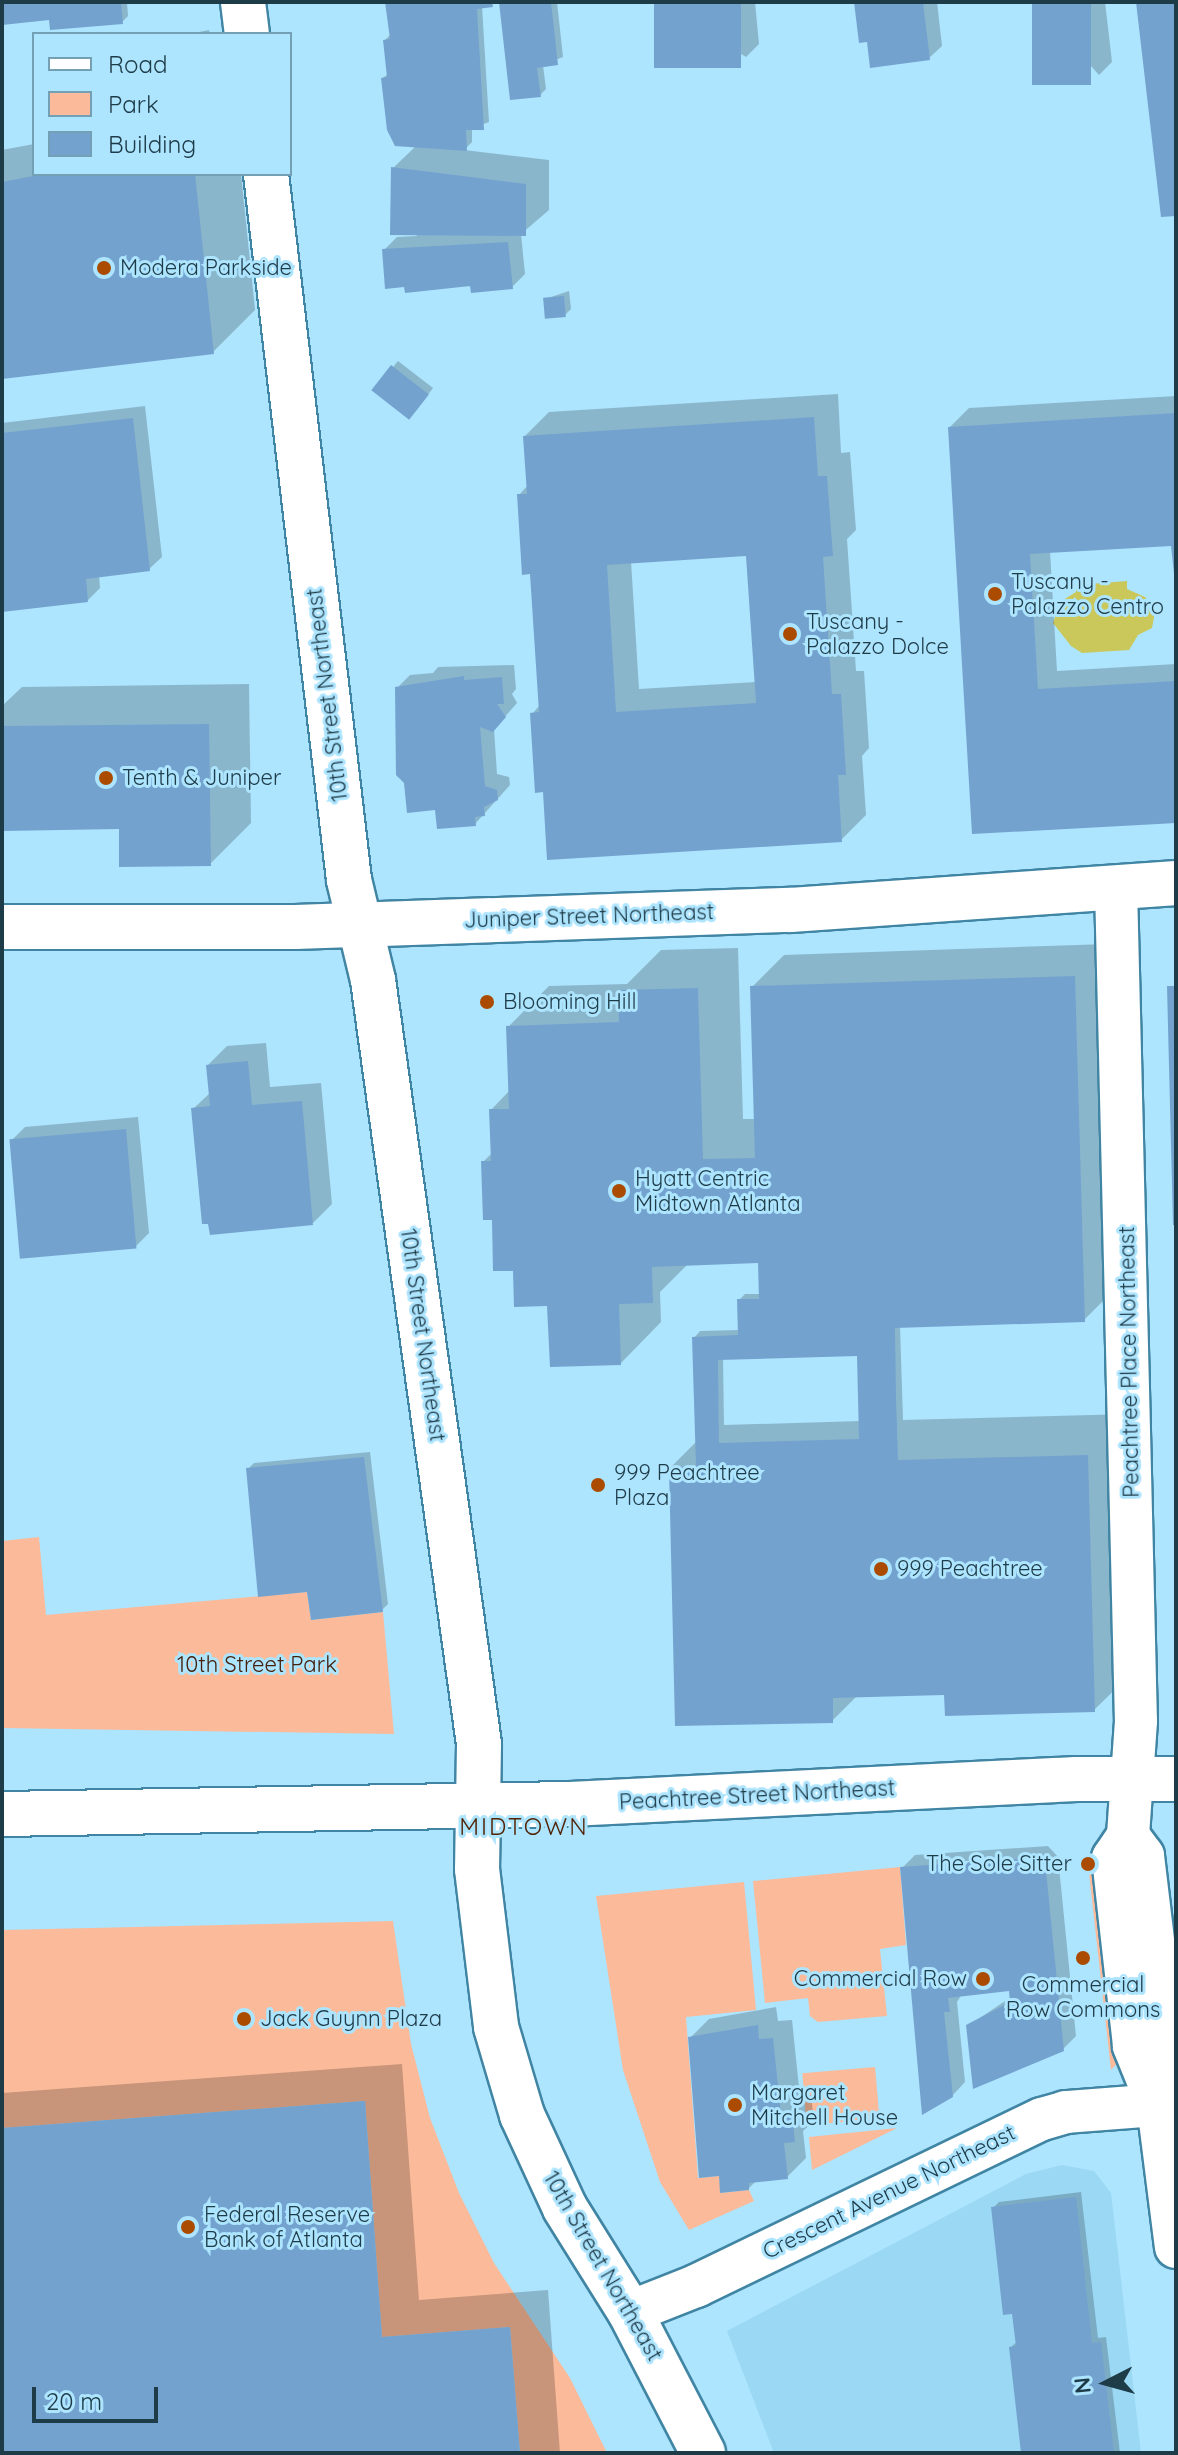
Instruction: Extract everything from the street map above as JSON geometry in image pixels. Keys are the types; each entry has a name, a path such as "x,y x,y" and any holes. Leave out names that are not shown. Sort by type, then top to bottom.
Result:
{"main road":[{"path":"243,2 247,32"},
{"name":"10th Street Northeast","path":"266,176 349,880 373,980 477,1728 477,1869 496,2027 522,2115 565,2208 630,2312 703,2453"},
{"name":"Juniper Street Northeast","path":"2,927 359,923 791,910 1176,883"},
{"name":"Peachtree Street Northeast","path":"2,1814 478,1805 1176,1779"}],"street":[{"name":"Peachtree Place Northeast","path":"1116,887 1136,1721 1128,1836 1143,1856 1165,2041 1158,2105 1176,2247"},
{"name":"Crescent Avenue Northeast","path":"630,2312 696,2286 1042,2119 1066,2112 1158,2105"}],"shaded area":[{"path":"1127,581 1127,589 1145,597 1155,612 1152,628 1138,635 1129,650 1082,653 1071,646 1053,623 1060,602 1076,592 1077,585"},
{"path":"1062,2165 1094,2171 1111,2193 1141,2453 774,2453 727,2331 1026,2174"}],"green space":[{"name":"10th Street Park","path":"39,1537 46,1615 307,1592 311,1620 383,1612 394,1734 2,1728 2,1541"},
{"path":"1101,1851 1120,2060 1111,2070 1089,1873 1081,1873 1079,1859"},
{"path":"900,1867 906,1945 880,1949 887,2016 818,2022 810,2016 808,1998 765,2003 753,1881"},
{"path":"744,1882 756,2010 686,2017 698,2178 719,2176 721,2193 749,2190 754,2201 689,2230 660,2182 623,2070 596,1896"},
{"path":"393,1921 411,2044 430,2118 459,2193 494,2263 570,2378 607,2453 520,2453 510,2327 382,2337 365,2101 2,2128 2,1930"},
{"path":"875,2067 880,2119 807,2125 802,2073"},
{"path":"897,2128 891,2131 812,2170 809,2137"}],"building":[{"path":"2,2 121,2 123,24 50,30 49,20 2,25"},
{"path":"385,2 492,2 493,7 477,9 484,130 466,130 467,151 395,146 387,130 381,78 387,77 383,40 390,39"},
{"path":"499,2 551,2 558,65 537,68 541,97 510,100"},
{"path":"654,2 741,2 741,68 654,68"},
{"path":"854,2 923,2 930,60 870,68 867,42 859,43"},
{"path":"1032,2 1091,2 1091,85 1032,85"},
{"path":"1136,2 1176,2 1176,216 1161,217"},
{"path":"391,167 526,184 526,236 390,235"},
{"name":"Modera Parkside","path":"34,176 195,176 214,354 2,379 2,182"},
{"path":"508,242 513,289 471,293 470,286 405,293 404,287 385,289 382,249"},
{"path":"564,296 566,317 545,319 543,298"},
{"path":"391,365 429,395 409,420 371,390"},
{"name":"Tuscany - Palazzo Centro","path":"1176,413 1176,592 1171,546 1030,554 1038,689 1176,681 1176,823 972,834 948,427"},
{"name":"Tuscany - Palazzo Dolce","path":"814,417 818,476 827,476 833,556 823,557 832,694 841,694 846,775 838,775 842,842 547,860 543,792 535,793 530,713 539,712 530,574 522,575 517,494 527,494 523,436","holes":["746,556 756,703 616,712 607,565"]},
{"path":"133,418 150,571 86,579 88,602 2,612 2,433"},
{"path":"464,676 464,680 502,677 504,704 497,704 506,717 493,732 480,727 485,786 497,790 498,800 484,807 485,816 475,817 476,826 437,829 435,810 407,813 404,783 396,775 395,687"},
{"name":"Tenth & Juniper","path":"209,724 211,866 119,867 119,829 2,831 2,726"},
{"path":"1075,976 1085,1322 895,1328 896,1398 898,1460 1088,1455 1095,1712 945,1716 944,1695 833,1698 833,1723 675,1726 669,1467 696,1466 692,1337 738,1335 737,1299 759,1299 758,1263 652,1267 653,1303 619,1304 621,1365 550,1367 547,1306 514,1307 513,1271 493,1271 492,1220 483,1220 481,1161 491,1161 489,1109 509,1109 506,1026 619,1022 618,990 698,988 703,1159 755,1158 750,986","holes":["857,1356 859,1439 719,1443 718,1360"]},
{"path":"1167,986 1176,986 1176,1225 1173,1225"},
{"path":"248,1061 252,1105 302,1101 313,1225 210,1235 208,1224 202,1224 191,1108 210,1106 206,1065"},
{"path":"126,1129 136,1249 20,1259 9,1139"},
{"path":"364,1457 383,1612 311,1620 307,1592 258,1597 246,1468"},
{"name":"Commercial Row","path":"1034,1858 1046,1871 1064,2051 973,2089 966,2025 1010,2002 1009,1991 948,1998 950,2012 944,2012 953,2097 922,2115 900,1867"},
{"name":"Margaret Mitchell House","path":"758,2025 759,2039 773,2038 781,2115 792,2113 795,2142 784,2143 788,2179 749,2183 749,2190 720,2193 719,2176 699,2178 688,2037"},
{"name":"Federal Reserve Bank of Atlanta","path":"365,2101 382,2337 510,2327 520,2453 2,2453 2,2128"},
{"path":"1076,2197 1092,2343 1101,2342 1114,2453 1021,2453 1009,2347 1016,2346 1012,2314 1003,2315 991,2207"}],"place":[{"name":"Modera Parkside","path":"104,268"},
{"name":"Tuscany - Palazzo Centro","path":"995,594"},
{"name":"Tuscany - Palazzo Dolce","path":"790,634"},
{"name":"Tenth & Juniper","path":"106,778"},
{"name":"Blooming Hill","path":"487,1002"},
{"name":"Hyatt Centric Midtown Atlanta","path":"619,1191"},
{"name":"999 Peachtree Plaza","path":"598,1485"},
{"name":"999 Peachtree","path":"881,1569"},
{"name":"The Sole Sitter","path":"1088,1864"},
{"name":"Commercial Row Commons","path":"1083,1958"},
{"name":"Commercial Row","path":"983,1979"},
{"name":"Jack Guynn Plaza","path":"244,2019"},
{"name":"Margaret Mitchell House","path":"735,2105"},
{"name":"Federal Reserve Bank of Atlanta","path":"188,2227"}],"district":[{"name":"MIDTOWN","path":"524,1827"}]}
